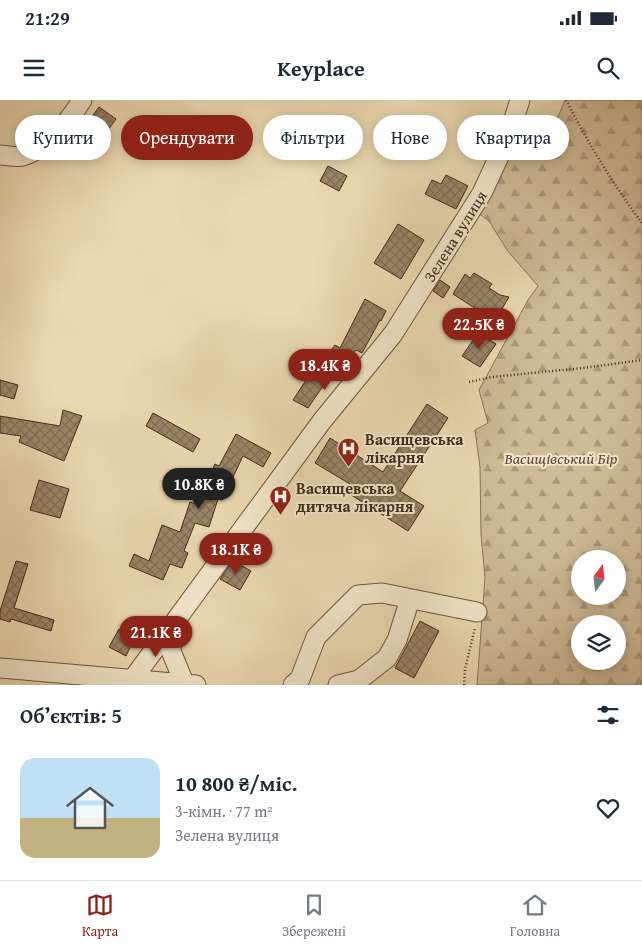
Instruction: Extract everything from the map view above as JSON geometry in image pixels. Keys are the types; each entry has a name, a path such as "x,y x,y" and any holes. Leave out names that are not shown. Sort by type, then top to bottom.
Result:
{"street":[{"path":"0,155 22,156 43,146 73,114 82,100"},
{"name":"Зелена вулиця","path":"132,680 322,421 393,334 482,193 508,138 520,100"},
{"path":"293,685 300,679 316,637 358,595 382,593 477,612"},
{"path":"338,685 359,680 387,658 396,640 410,599"},
{"path":"173,625 171,651 188,684"},
{"path":"0,668 188,684"}],"path":[{"path":"566,100 585,137 616,187 642,223"},
{"path":"469,382 492,377 642,360"},
{"path":"464,685 465,668 477,612"}],"green space":[{"name":"Васищівський Бір","path":"565,100 642,100 642,685 477,685 485,578 481,534 480,467 475,430 488,423 479,390 528,300 538,286 507,250 489,221 473,209 497,160 569,160 569,115 559,115"}],"building":[{"path":"99,107 110,115 93,115"},
{"path":"111,115 116,119 111,126"},
{"path":"328,166 347,176 339,191 320,181"},
{"path":"446,175 468,186 456,209 425,194 432,180 441,184"},
{"path":"398,224 424,240 401,279 374,263"},
{"path":"474,273 492,284 489,288 500,295 509,297 497,317 487,316 453,294 465,274 470,278"},
{"path":"440,280 450,287 443,298 433,291"},
{"path":"365,299 386,311 362,353 356,350 339,373 334,370 308,408 293,400 310,374 313,375 335,345 340,348"},
{"path":"478,333 496,344 480,367 462,356"},
{"path":"0,380 18,385 14,399 0,395"},
{"name":"Васищевська лікарня","path":"427,404 448,418 400,491 424,506 408,531 345,491 350,484 315,463 330,438 383,472"},
{"path":"63,410 82,416 64,461 19,442 21,436 0,433 0,416 60,426"},
{"path":"153,413 200,439 193,452 146,426"},
{"path":"236,434 271,453 263,467 243,456 222,500 218,499 209,527 195,523 184,551 188,553 182,568 170,564 163,580 129,566 134,554 149,561 162,525 180,532 190,502 196,504 215,464 219,466"},
{"path":"39,480 69,489 60,518 30,510"},
{"path":"16,561 28,564 14,608 54,620 51,631 11,619 10,622 0,619 0,611"},
{"path":"233,561 251,571 240,590 220,579"},
{"path":"420,621 439,631 414,678 395,668"},
{"path":"119,629 135,637 126,656 109,647"}],"place":[{"name":"Васищевська лікарня","path":"349,467"},
{"name":"Васищевська дитяча лікарня","path":"280,516"}]}
